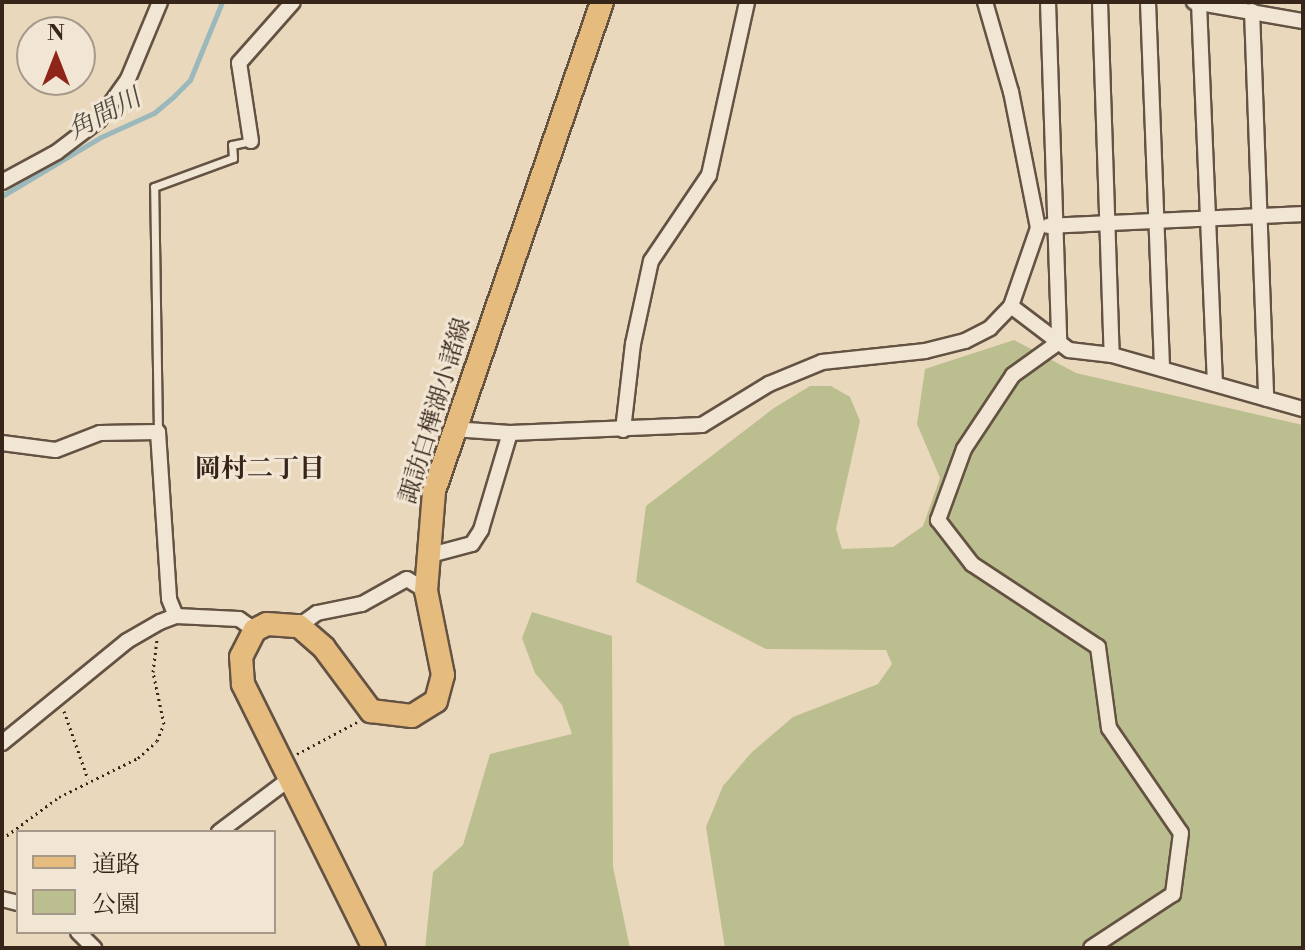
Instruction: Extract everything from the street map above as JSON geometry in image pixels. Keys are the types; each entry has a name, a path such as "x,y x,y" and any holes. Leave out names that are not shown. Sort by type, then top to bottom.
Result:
{"main road":[{"name":"諏訪白樺湖小諸線","path":"371,711 412,716 436,701 443,675 426,591 434,491 602,2"},
{"path":"371,711 324,648 299,626 267,624 255,630 245,644 241,672 285,773 374,948"}],"street":[{"path":"2,182 44,160 99,120 128,79 160,2"},
{"path":"251,141 239,63 293,2"},
{"path":"623,430 633,344 651,261 709,175 747,2"},
{"path":"453,429 510,433 702,425 769,384 822,362 965,341 990,328 1011,306 1038,228 1011,92 985,2"},
{"path":"1048,2 1059,342"},
{"path":"1100,2 1112,355"},
{"path":"1148,2 1162,369"},
{"path":"1215,384 1197,2 1303,21"},
{"path":"1252,11 1266,399"},
{"path":"1038,228 1303,214"},
{"path":"1011,306 1069,350 1112,355 1303,409"},
{"path":"1059,342 1013,375 964,449 938,520 972,564 1098,647 1109,728 1181,833 1173,894 1091,948"},
{"path":"2,443 56,450 100,433 137,429 158,432 169,599 176,616"},
{"path":"438,553 472,544 481,530 510,433"},
{"path":"299,626 317,613 362,604 407,579 426,591"},
{"path":"2,743 127,641 160,622 176,616 239,619 255,630"},
{"path":"221,830 285,773"}],"lane":[{"path":"158,438 154,187 233,158 232,145 251,141"}],"path":[{"path":"2,839 88,779 138,758 157,741 164,724 153,672 160,622"},
{"path":"58,697 88,779"},
{"path":"285,773 302,749 351,727 371,711"}],"green space":[{"path":"1014,340 1076,373 1303,425 1303,948 725,948 706,827 723,786 751,753 793,717 878,684 892,664 886,650 766,649 636,582 646,506 774,408 810,386 831,386 850,397 860,421 836,529 842,549 893,547 923,526 940,478 917,424 925,369"},
{"path":"532,612 612,636 613,867 630,948 425,948 433,872 463,845 490,754 572,734 562,705 535,673 522,638"}],"waterway":[{"name":"角間川","path":"2,196 101,137 154,113 173,97 190,80 222,2"}],"district":[{"name":"岡村二丁目","path":"260,470"}]}
